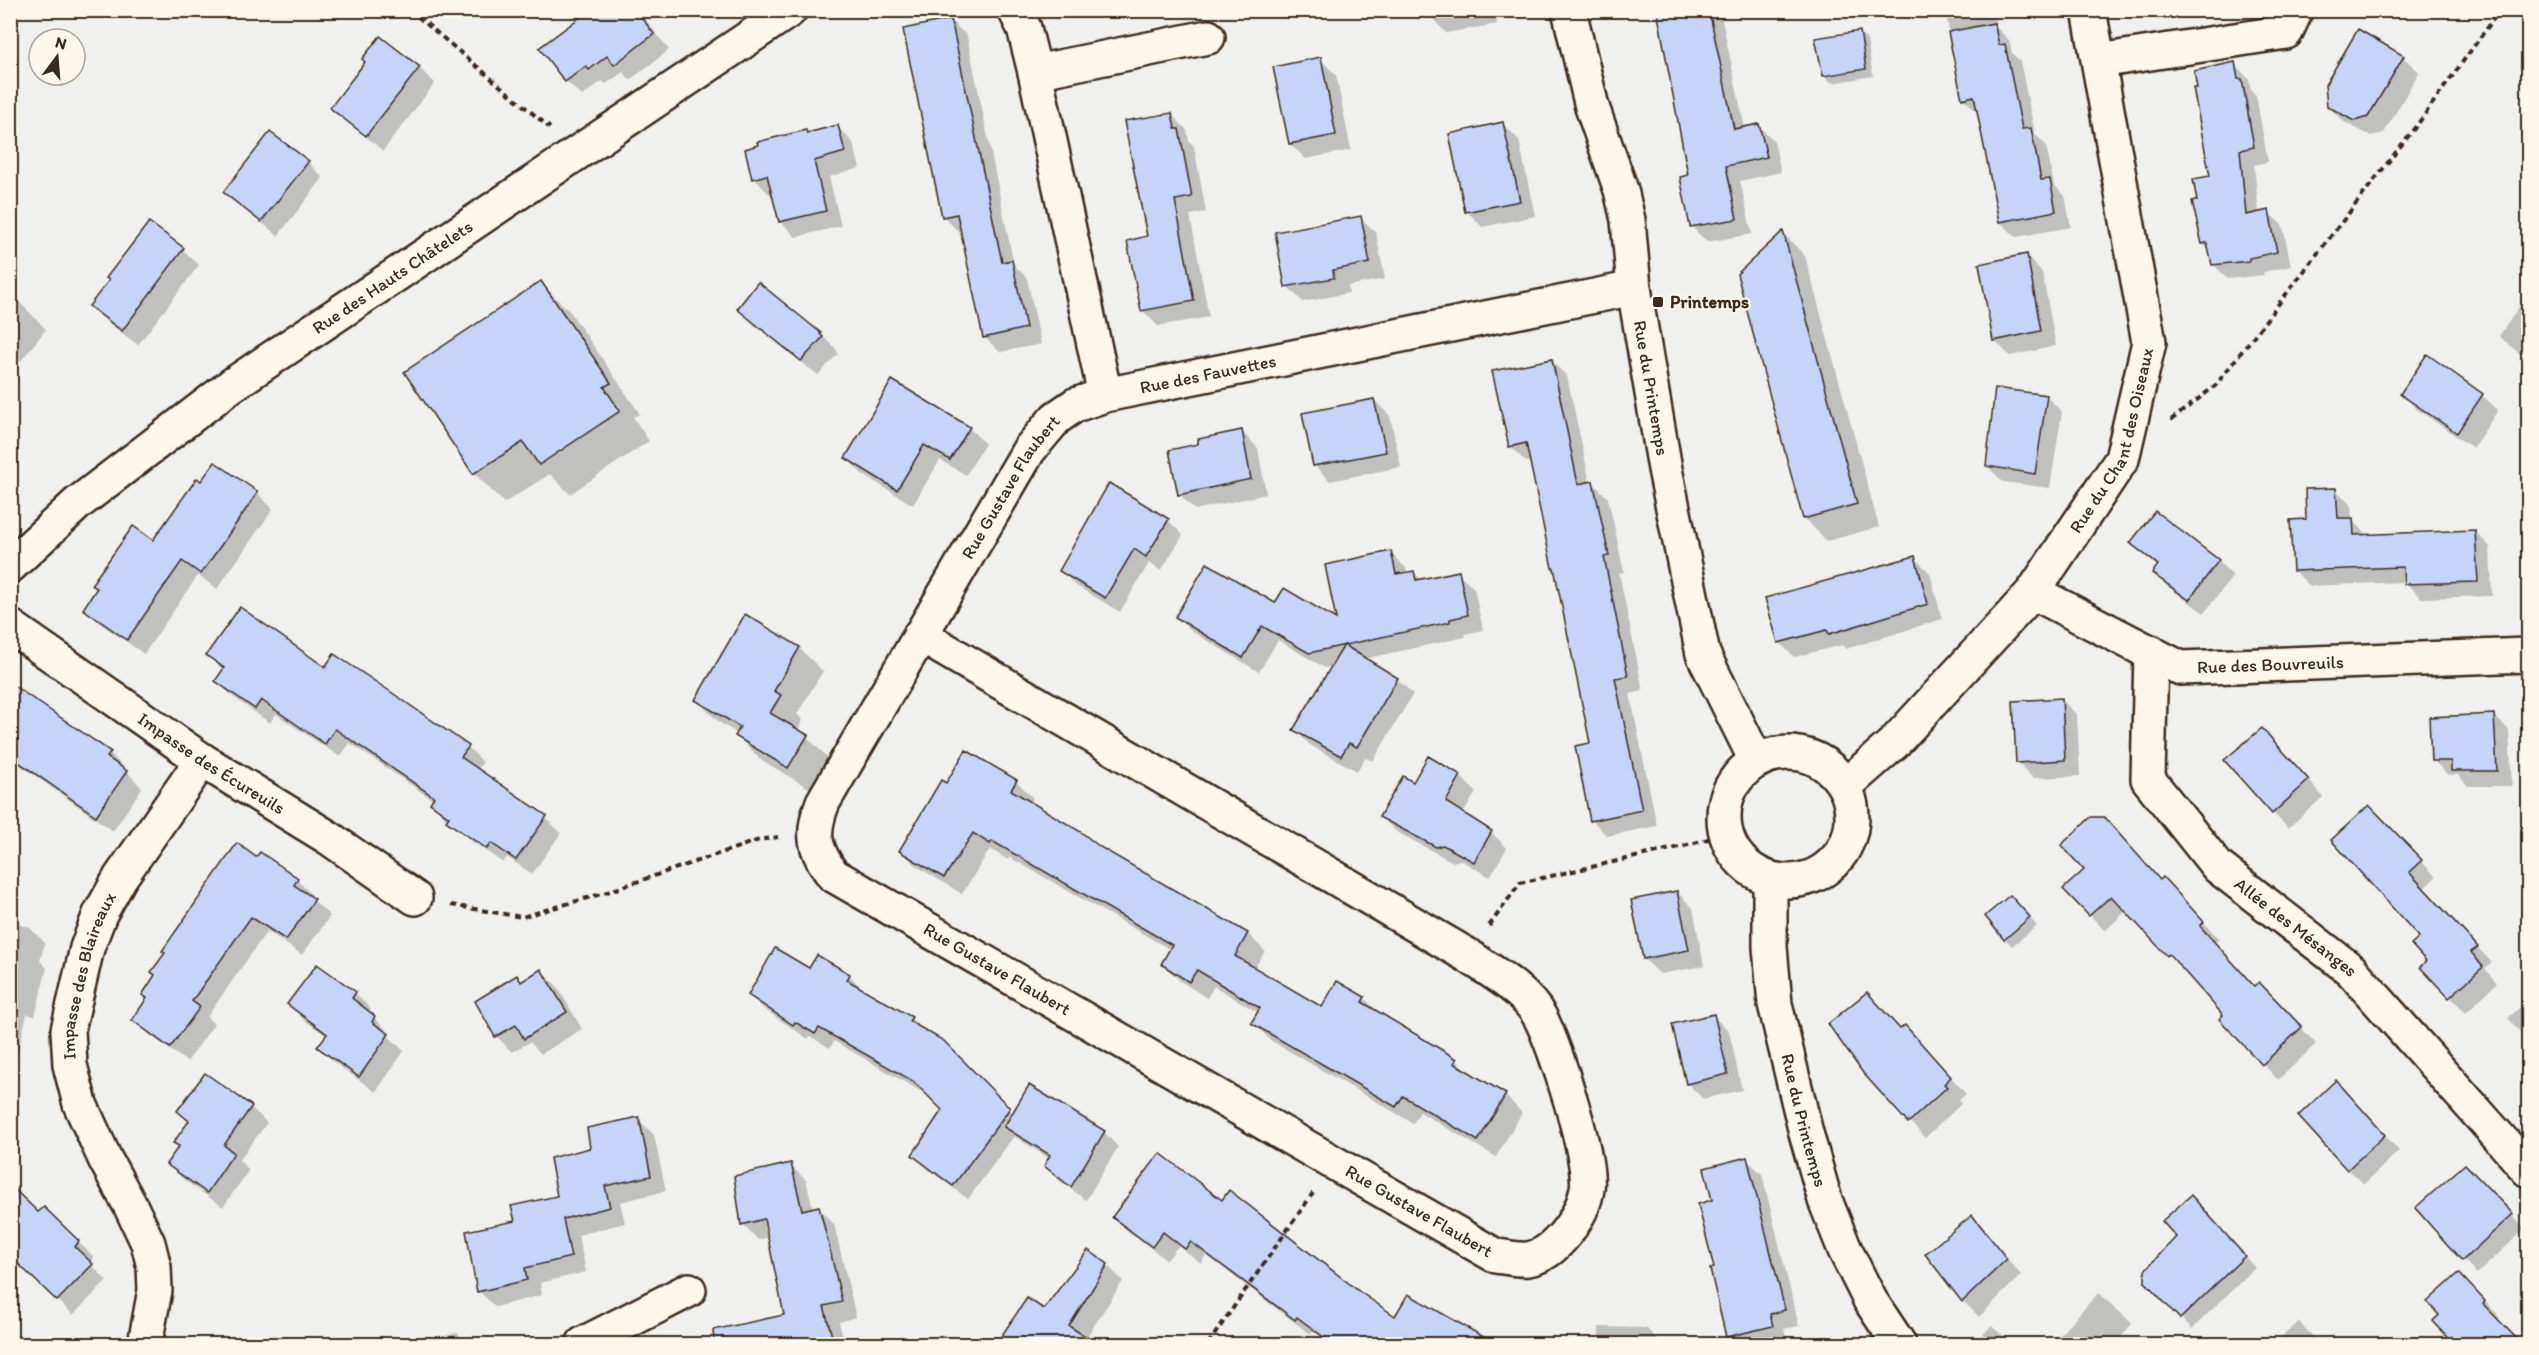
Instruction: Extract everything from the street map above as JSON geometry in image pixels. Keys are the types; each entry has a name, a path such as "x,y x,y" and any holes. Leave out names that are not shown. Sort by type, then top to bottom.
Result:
{"street":[{"name":"Rue des Hauts Châtelets","path":"10,566 78,503 232,385 789,10"},
{"path":"1016,10 1024,28 1035,72 1105,395"},
{"name":"Rue du Printemps","path":"1569,10 1592,107 1621,190 1628,220 1634,288 1665,469 1703,654 1756,760"},
{"name":"Rue du Chant des Oiseaux","path":"1845,786 1894,743 2033,592 2122,459 2149,342 2089,10"},
{"path":"2099,62 2286,32 2296,10"},
{"path":"1035,72 1208,37"},
{"name":"Rue des Fauvettes","path":"1105,395 1634,288"},
{"name":"Rue Gustave Flaubert","path":"920,635 1467,955 1507,982 1539,1016 1566,1088 1580,1136 1587,1188 1574,1221 1556,1246 1528,1259 1496,1256 833,874 819,857 815,833 816,819 823,802 920,635 1029,450 1056,418 1075,405 1105,395"},
{"name":"Rue des Bouvreuils","path":"2033,592 2180,668 2529,656"},
{"name":"Impasse des Écureuils","path":"10,626 202,760 329,838 415,898"},
{"name":"Allée des Mésanges","path":"2151,652 2148,779 2218,867 2351,970 2529,1170"},
{"path":"1780,753 1806,755 1828,767 1845,786 1852,810 1850,835 1839,858 1813,878 1795,882 1770,880 1747,868 1731,849 1723,814 1725,799 1737,777 1756,760 1780,753"},
{"name":"Impasse des Blaireaux","path":"145,1344 155,1290 154,1267 148,1244 132,1207 105,1160 80,1104 70,1065 68,1030 81,970 100,914 120,878 202,760"},
{"name":"Rue du Printemps","path":"1770,880 1770,947 1775,1004 1806,1133 1825,1200 1845,1250 1870,1300 1899,1344"},
{"path":"583,1344 689,1290"}],"path":[{"path":"410,10 579,152"},
{"path":"2169,422 2215,386 2420,121 2500,10"},
{"path":"415,898 522,917 600,894 759,840 815,833"},
{"path":"1467,955 1520,883 1684,846 1726,834"},
{"path":"1208,1344 1335,1163"}],"building":[{"path":"590,10 636,10 654,34 614,65 607,56 589,70 586,66 565,82 539,48"},
{"path":"1657,10 1709,10 1734,129 1759,124 1767,157 1726,166 1737,219 1690,227 1680,177 1688,175"},
{"path":"951,19 1002,262 1012,260 1026,328 983,338 957,214 942,217 903,29"},
{"path":"1994,23 1999,45 2005,44 2022,129 2031,128 2041,180 2050,179 2056,211 1999,222 1974,96 1962,99 1948,32"},
{"path":"2358,29 2404,56 2368,117 2354,121 2327,106 2325,85"},
{"path":"1860,31 1866,69 1823,76 1815,38"},
{"path":"380,36 420,67 366,136 330,108 365,62 362,59"},
{"path":"1321,57 1336,135 1289,144 1273,67"},
{"path":"2235,62 2238,79 2242,79 2254,147 2240,150 2246,215 2269,210 2277,252 2249,258 2249,261 2212,265 2207,243 2202,244 2192,201 2197,201 2193,179 2210,176 2193,88 2197,88 2194,71"},
{"path":"1172,113 1175,129 1179,129 1192,197 1175,200 1194,301 1141,311 1127,241 1147,236 1124,121"},
{"path":"1503,122 1520,201 1465,212 1449,134"},
{"path":"838,125 845,152 814,161 826,211 779,222 767,175 752,179 745,149 758,145 757,142"},
{"path":"270,132 309,161 261,222 223,192"},
{"path":"1361,216 1370,263 1333,270 1334,278 1285,287 1275,232"},
{"path":"149,222 184,248 122,331 89,306 109,280 106,278"},
{"path":"1783,231 1857,504 1803,519 1737,274"},
{"path":"2027,254 2041,331 1993,341 1979,264"},
{"path":"541,281 611,383 604,387 620,411 539,465 523,442 473,474 404,372"},
{"path":"758,282 821,333 823,337 801,361 737,309"},
{"path":"2427,354 2483,394 2457,433 2400,394"},
{"path":"1552,359 1578,484 1593,481 1609,556 1604,557 1628,676 1615,678 1642,810 1590,821 1575,746 1590,743 1554,568 1552,568 1526,443 1509,447 1492,371"},
{"path":"892,380 970,427 950,460 924,445 897,490 845,458"},
{"path":"1995,388 2047,395 2035,474 1986,466"},
{"path":"1374,399 1386,452 1313,466 1302,413"},
{"path":"1242,430 1251,479 1178,495 1169,450 1198,444 1198,439"},
{"path":"215,462 258,492 201,574 182,561 127,640 83,609 97,588 91,585 133,526 153,540 197,478 201,481"},
{"path":"1109,483 1169,519 1146,557 1134,549 1105,598 1059,571"},
{"path":"2336,488 2338,518 2353,518 2354,535 2475,530 2478,582 2404,584 2403,567 2293,571 2290,520 2306,519 2305,489"},
{"path":"2155,511 2219,560 2189,600 2152,573 2158,565 2130,543"},
{"path":"1391,551 1396,574 1414,571 1416,580 1459,571 1468,615 1450,619 1450,622 1309,653 1262,626 1243,658 1175,617 1207,563 1275,603 1284,588 1336,619 1325,565"},
{"path":"1915,556 1928,604 1829,634 1827,630 1778,643 1765,598"},
{"path":"240,607 325,667 334,654 388,690 469,746 461,757 547,816 516,860 491,843 487,849 446,821 449,817 430,803 434,797 335,729 325,744 261,700 255,709 215,681 224,668 206,655"},
{"path":"745,614 800,647 774,691 781,695 770,713 808,735 788,768 735,736 740,727 695,700"},
{"path":"1344,645 1398,678 1357,747 1349,743 1341,756 1293,730"},
{"path":"10,683 111,752 107,757 127,771 96,816 10,756"},
{"path":"2062,698 2065,760 2016,763 2013,701"},
{"path":"2494,714 2497,771 2451,771 2451,761 2431,761 2429,717"},
{"path":"2262,728 2309,780 2272,814 2224,760"},
{"path":"966,750 1017,780 1011,790 1081,832 1100,847 1248,933 1235,956 1322,1007 1337,981 1365,997 1362,1002 1457,1059 1454,1063 1506,1094 1478,1141 1403,1096 1396,1107 1251,1023 1260,1008 1197,970 1189,982 1161,964 1172,945 992,841 990,844 973,833 944,878 899,851 941,780 946,783"},
{"path":"1428,756 1461,775 1446,802 1492,831 1474,862 1443,845 1436,847 1379,817 1403,776 1413,782"},
{"path":"2369,805 2422,860 2409,872 2478,947 2471,952 2483,967 2449,998 2420,967 2426,961 2411,944 2419,937 2331,840"},
{"path":"2091,817 2104,817 2160,880 2163,877 2204,922 2200,926 2254,986 2259,982 2302,1027 2262,1065 2219,1019 2223,1015 2169,954 2167,956 2111,896 2089,916 2063,889 2084,870 2061,845"},
{"path":"237,843 256,857 260,852 298,878 294,885 315,899 286,940 251,917 192,1001 200,1007 170,1048 132,1020 147,998 142,995 155,975 151,972 165,953 162,951"},
{"path":"1677,891 1689,950 1643,959 1631,900"},
{"path":"2010,895 2030,917 2004,940 1985,916"},
{"path":"775,948 809,968 817,955 850,974 847,980 912,1017 909,1021 944,1041 1010,1108 953,1186 912,1155 942,1110 913,1081 819,1028 815,1034 795,1022 793,1025 748,995"},
{"path":"317,964 356,992 352,998 375,1016 372,1022 389,1034 359,1077 317,1047 327,1034 287,1004"},
{"path":"541,969 567,1012 524,1039 516,1025 495,1037 475,1001 517,975 521,982"},
{"path":"1867,992 1900,1029 1905,1025 1951,1077 1944,1084 1947,1087 1908,1123 1863,1073 1828,1024"},
{"path":"1714,1014 1728,1074 1686,1084 1672,1024"},
{"path":"205,1073 252,1106 224,1145 234,1153 207,1193 166,1164 179,1146 173,1143 189,1121 177,1111"},
{"path":"2336,1080 2385,1135 2347,1170 2298,1116"},
{"path":"1029,1085 1105,1131 1071,1187 1044,1166 1050,1155 1004,1127"},
{"path":"639,1117 651,1176 605,1186 610,1207 563,1219 571,1257 525,1268 527,1280 477,1292 466,1231 515,1221 511,1206 557,1196 550,1158 590,1148 587,1128"},
{"path":"1160,1153 1222,1200 1229,1190 1360,1292 1395,1316 1408,1294 1496,1344 1333,1344 1297,1317 1295,1320 1191,1242 1185,1249 1163,1232 1152,1247 1112,1217"},
{"path":"1747,1157 1785,1310 1770,1314 1773,1326 1726,1337 1710,1269 1714,1268 1698,1204 1712,1200 1704,1168"},
{"path":"791,1163 802,1210 819,1206 831,1254 842,1302 824,1306 834,1344 714,1344 713,1330 784,1315 764,1219 741,1225 734,1176"},
{"path":"2465,1164 2513,1214 2462,1261 2415,1208"},
{"path":"10,1185 38,1212 44,1207 79,1241 75,1247 93,1264 57,1301 10,1256"},
{"path":"2191,1195 2245,1256 2180,1319 2145,1282 2145,1270 2176,1237 2162,1221"},
{"path":"1972,1215 2007,1259 1962,1302 1925,1254"},
{"path":"1088,1250 1108,1264 1069,1326 1097,1344 996,1344 1027,1298 1044,1309"},
{"path":"2459,1273 2485,1301 2483,1304 2522,1344 2454,1344 2433,1321 2439,1315 2427,1302"}],"place":[{"name":"Printemps","path":"1658,302"}]}
